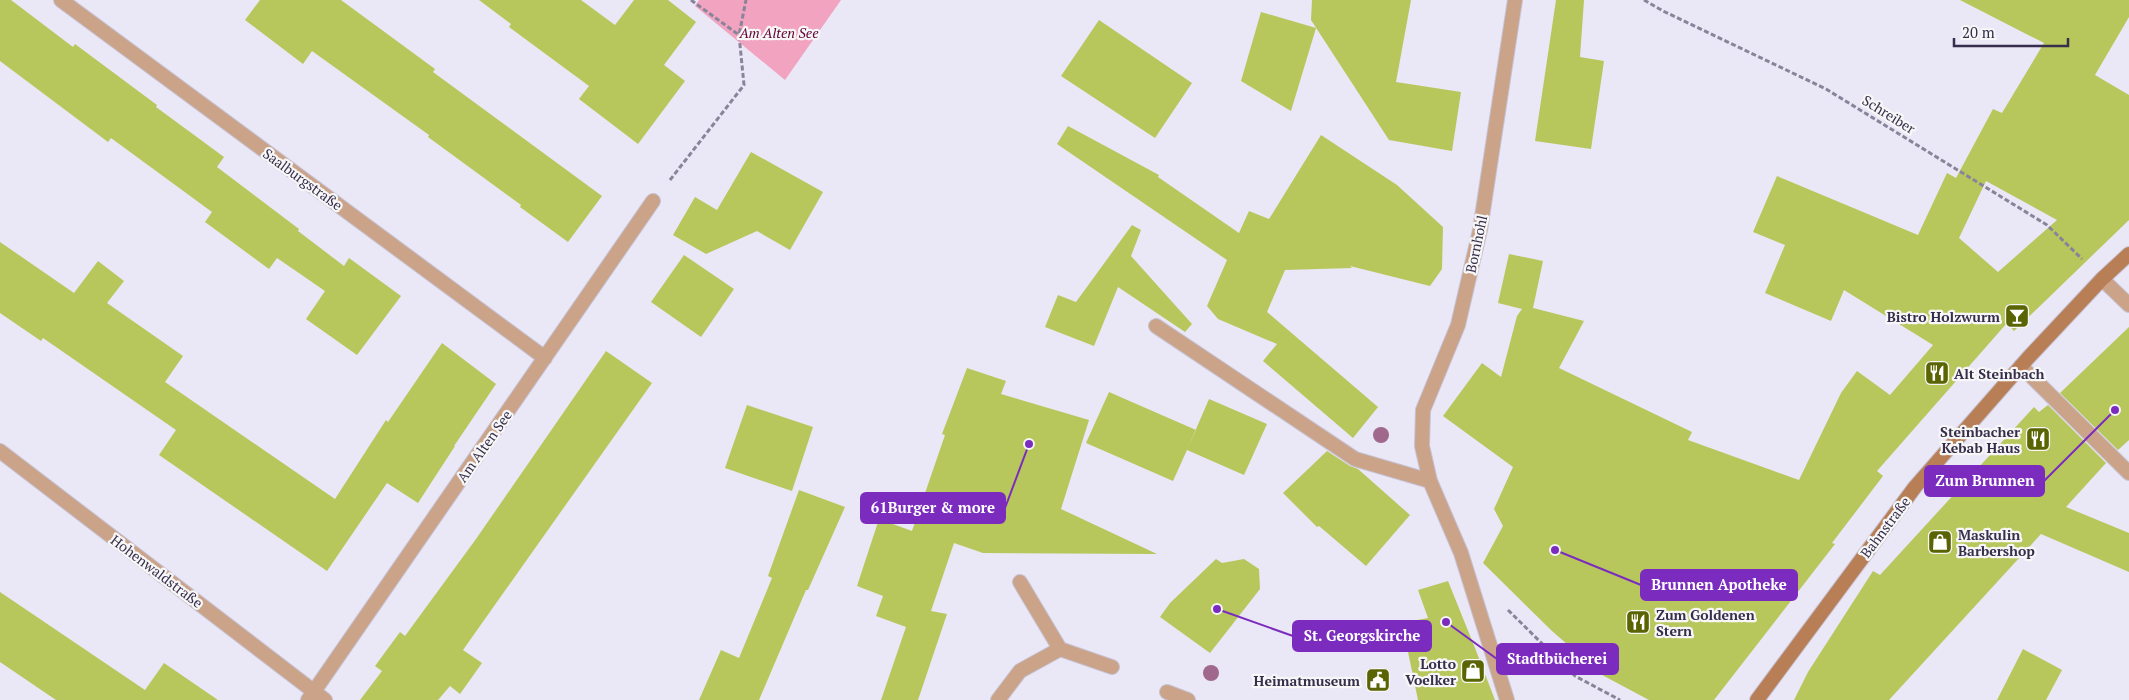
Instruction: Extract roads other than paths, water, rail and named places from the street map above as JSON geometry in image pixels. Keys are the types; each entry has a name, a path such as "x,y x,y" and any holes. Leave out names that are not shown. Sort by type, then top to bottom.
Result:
{"main road":[{"name":"Bahnstraße","path":"1757,700 1915,487 2021,366 2102,279 2129,254"}],"street":[{"name":"Saalburgstraße","path":"61,0 545,358"},
{"name":"Bornhohl","path":"1507,700 1461,553 1430,481 1422,446 1423,410 1458,325 1480,230 1516,0"},
{"name":"Am Alten See","path":"311,695 653,201"},
{"path":"2102,279 2129,305"},
{"path":"1156,326 1355,459 1430,481"},
{"path":"2021,366 2129,473"},
{"name":"Hohenwaldstraße","path":"0,451 311,695"},
{"path":"1020,582 1060,649 1112,667"},
{"path":"998,700 1020,671 1060,649"},
{"path":"1167,692 1188,700"},
{"path":"311,695 326,700"}],"place":[{"name":"Bistro Holzwurm","path":"2017,316"},
{"name":"Alt Steinbach","path":"1937,373"},
{"name":"Zum Brunnen","path":"2115,410"},
{"name":"Steinbacher Kebab Haus","path":"2038,439"},
{"name":"61Burger & more","path":"1029,444"},
{"name":"Maskulin Barbershop","path":"1940,542"},
{"name":"Brunnen Apotheke","path":"1555,550"},
{"name":"St. Georgskirche","path":"1217,609"},
{"name":"Stadtbücherei","path":"1446,622"},
{"name":"Zum Goldenen Stern","path":"1638,622"},
{"name":"Lotto Voelker","path":"1473,671"},
{"name":"Heimatmuseum","path":"1378,680"}]}
